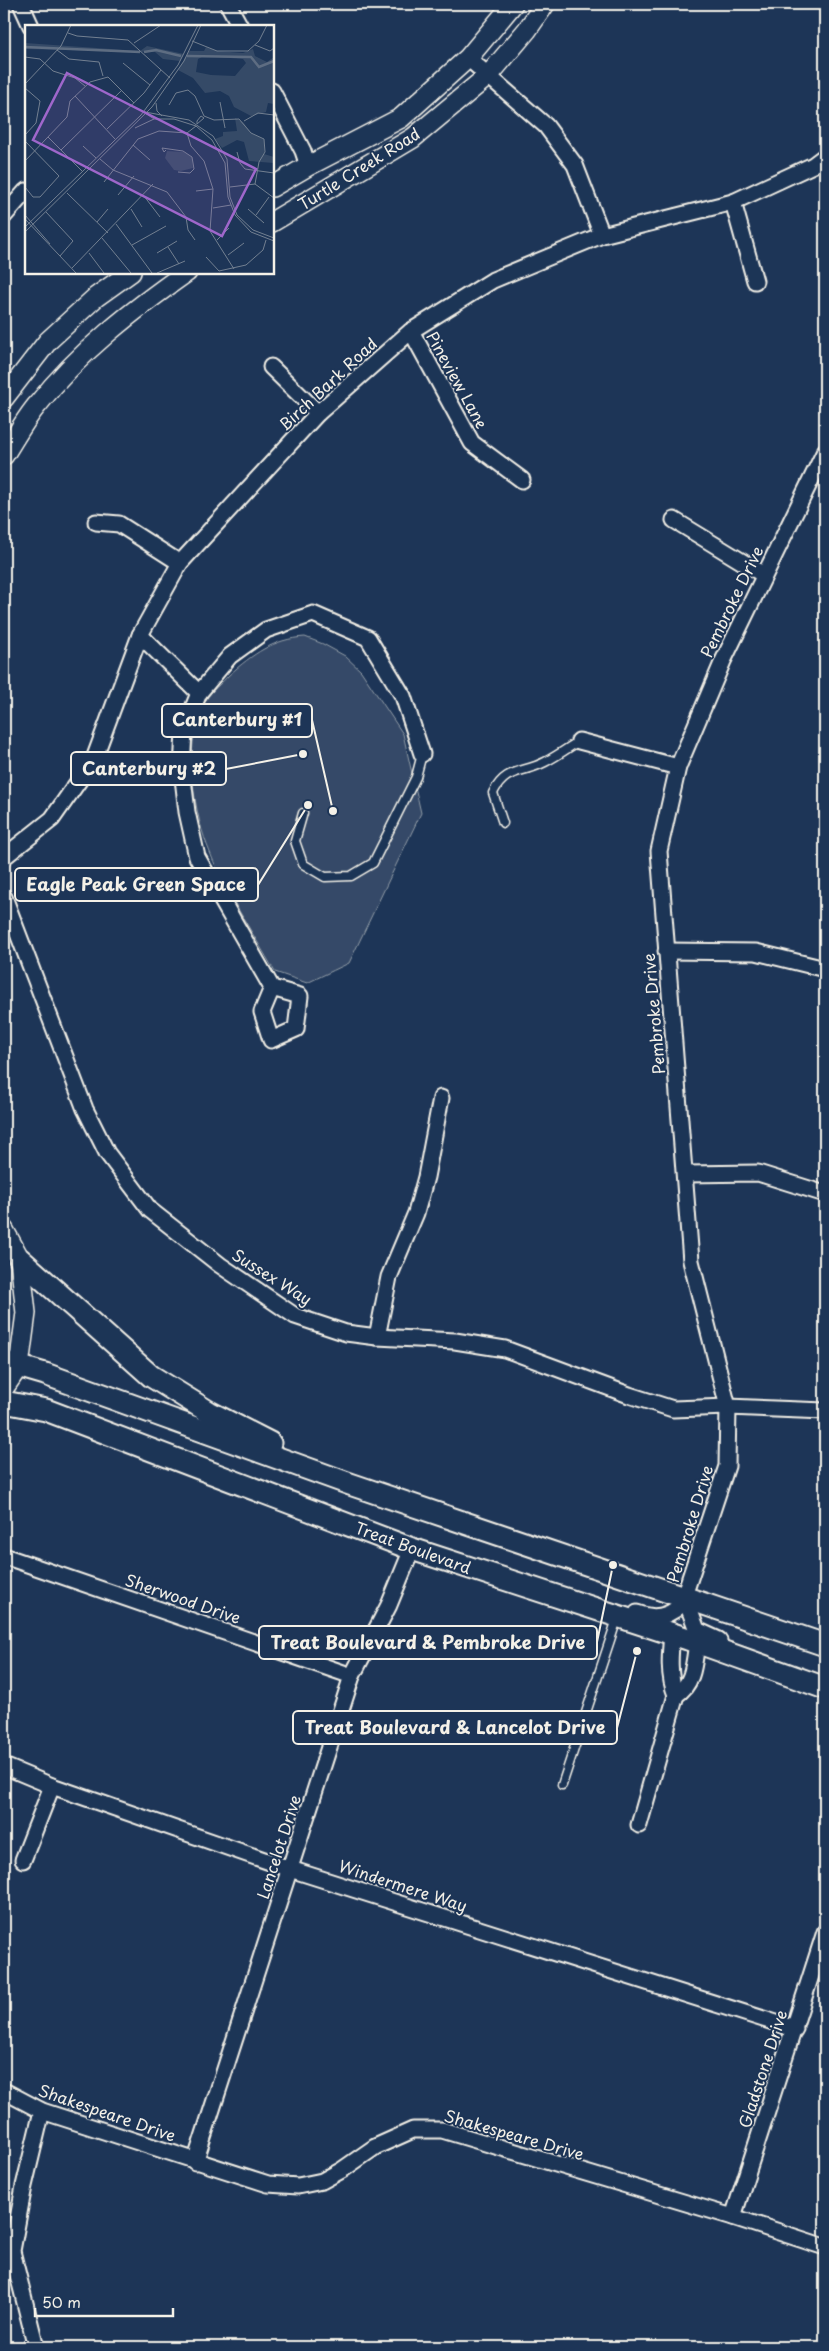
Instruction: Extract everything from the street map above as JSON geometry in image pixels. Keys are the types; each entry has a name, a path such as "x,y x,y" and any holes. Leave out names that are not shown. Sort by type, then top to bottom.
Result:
{"main road":[{"path":"20,1259 151,1376 209,1412 350,1484"},
{"path":"11,1364 350,1484 825,1645"},
{"name":"Treat Boulevard","path":"4,1402 46,1410 412,1549 697,1642 825,1688"}],"street":[{"path":"21,4 31,25"},
{"path":"228,4 239,25"},
{"name":"Turtle Creek Road","path":"274,186 401,118 468,58 513,4"},
{"name":"Turtle Creek Road","path":"274,221 413,138 489,76 527,30 545,4"},
{"path":"468,58 546,126 576,165 602,235"},
{"path":"274,95 303,151 308,166"},
{"name":"Birch Bark Road","path":"4,857 52,818 94,759 140,635 180,563 318,414 411,331 493,280 602,235 733,202 813,165 825,156"},
{"path":"4,216 25,192"},
{"path":"733,202 755,282"},
{"path":"4,398 48,341 96,298 128,274"},
{"path":"4,455 37,404 94,346 139,306 183,274"},
{"name":"Pineview Lane","path":"411,331 472,444 522,480"},
{"path":"271,367 318,414"},
{"name":"Pembroke Drive","path":"494,1576 501,1571 514,1571 646,1617 660,1616 675,1611 685,1598 727,1466 728,1406 691,1261 686,1174 666,950 660,851 678,767 723,661 825,451"},
{"path":"674,520 764,575"},
{"path":"96,522 119,524 180,563"},
{"path":"272,988 197,857 187,812 182,770 184,730 199,693 230,656 266,630 313,614 368,638 403,696 422,754"},
{"path":"140,635 199,693"},
{"path":"578,741 678,767"},
{"name":"Sussex Way","path":"4,898 86,1110 107,1153 150,1210 220,1266 295,1316 346,1333 454,1342 505,1349 629,1395 673,1409 728,1406 825,1411"},
{"path":"666,950 756,952 825,969"},
{"path":"377,1337 389,1277 416,1213 426,1177 441,1098"},
{"path":"686,1174 758,1173 825,1194"},
{"path":"4,1230 20,1259 26,1313 4,1388"},
{"name":"Lancelot Drive","path":"194,2162 352,1676 389,1605 412,1549"},
{"name":"Sherwood Drive","path":"4,1556 352,1676"},
{"name":"Pembroke Drive","path":"685,1598 697,1630 742,1648 750,1661"},
{"path":"639,1825 676,1695 672,1679 672,1634"},
{"path":"676,1695 685,1690 689,1680 697,1642"},
{"name":"Windermere Way","path":"4,1766 52,1786 290,1869 795,2029"},
{"path":"23,1860 52,1786"},
{"name":"Gladstone Drive","path":"733,2217 825,1932"},
{"name":"Shakespeare Drive","path":"4,2091 42,2111 194,2162 268,2184 298,2186 322,2181 342,2170 375,2147 413,2130 442,2130 733,2217 825,2247"},
{"path":"36,2347 12,2252 24,2186 42,2111"}],"lane":[{"path":"503,823 493,793 499,781 507,774 543,763 578,741"},
{"path":"303,813 295,841 303,864 325,877 351,876 373,863 416,777 422,754"},
{"path":"562,1785 618,1616"}],"shaded area":[{"path":"305,637 345,656 361,671 403,734 421,813 349,963 307,983 275,972 229,894 207,845 202,829 197,811 192,772 194,733 199,715 211,693 238,667 255,654 273,644"}],"place":[{"name":"Canterbury #2","path":"303,754"},
{"name":"Eagle Peak Green Space","path":"308,805"},
{"name":"Canterbury #1","path":"333,811"},
{"name":"Treat Boulevard & Pembroke Drive","path":"613,1565"},
{"name":"Treat Boulevard & Lancelot Drive","path":"637,1651"}]}
